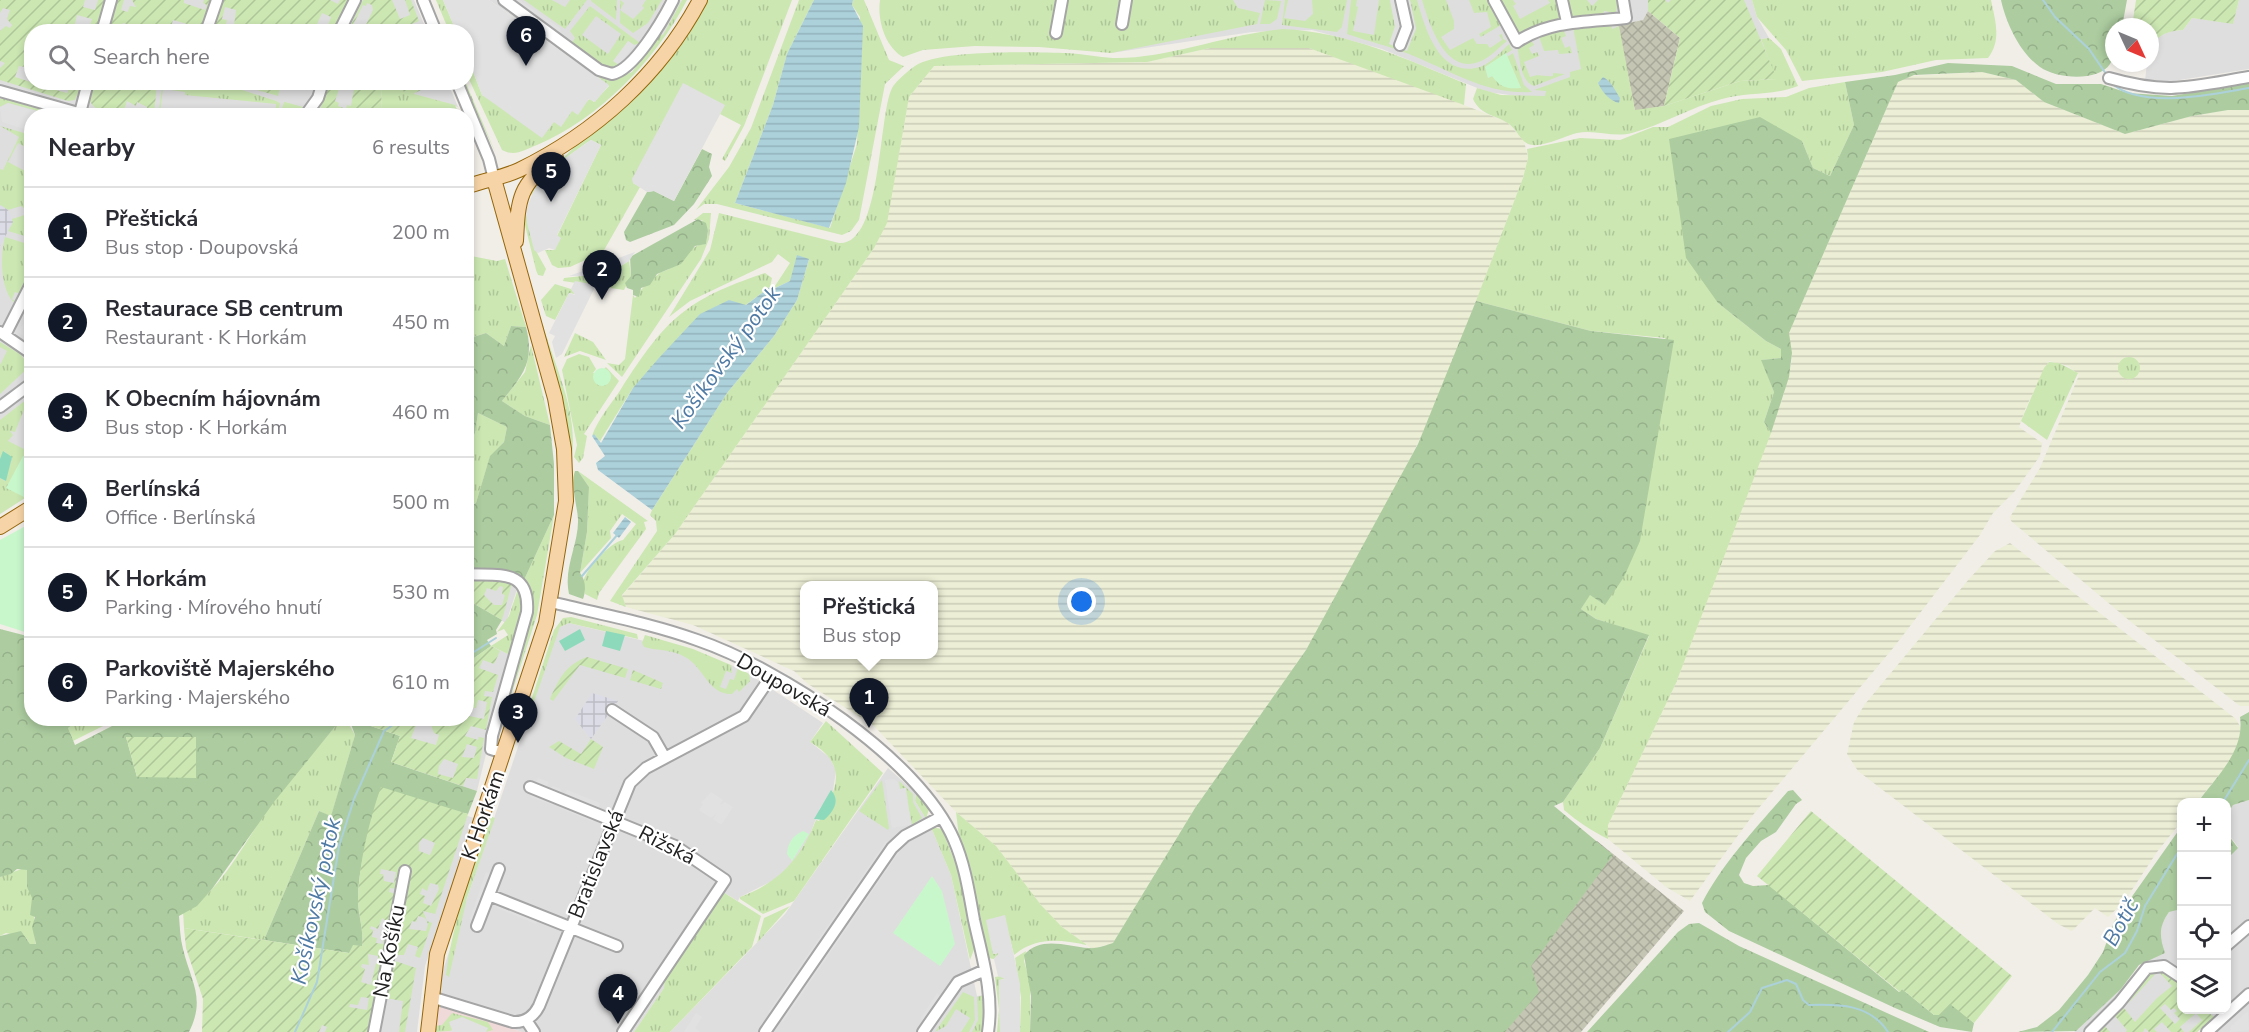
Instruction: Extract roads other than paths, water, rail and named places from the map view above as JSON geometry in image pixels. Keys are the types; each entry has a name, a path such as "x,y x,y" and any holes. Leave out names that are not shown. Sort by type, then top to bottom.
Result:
{"main road":[{"path":"474,185 518,170 565,145 604,116 647,76 680,34 700,0"},
{"path":"516,252 521,194 533,176 559,156 565,145"},
{"name":"K Horkám","path":"428,1032 437,954 504,753 551,602 565,509 564,449 543,349 494,179"},
{"path":"0,527 24,512"}],"street":[{"path":"104,24 111,0"},
{"path":"209,24 217,0"},
{"path":"343,24 355,0"},
{"path":"423,0 433,24"},
{"path":"504,0 602,72 612,74 627,67 658,26 673,0"},
{"path":"1056,33 1062,0"},
{"path":"1122,24 1126,0"},
{"path":"1400,45 1407,27 1401,0"},
{"path":"1494,0 1517,42 1532,34 1567,22 1626,18 1623,0"},
{"path":"1562,0 1567,22"},
{"path":"2109,78 2140,87 2180,90 2249,77"},
{"path":"86,108 87,90"},
{"path":"311,108 320,90"},
{"path":"460,90 468,108"},
{"path":"0,91 63,108"},
{"path":"474,123 489,159 494,179"},
{"path":"24,296 2,334 24,349"},
{"path":"0,407 24,389"},
{"path":"474,575 510,577 523,585 528,594 527,612 492,736 491,749 504,753"},
{"name":"Doupovská","path":"551,602 696,639 772,675 854,728 913,782 941,817 954,839 962,864 985,969 990,1003 988,1032"},
{"name":"Bratislavská","path":"526,1020 539,1006 614,820 634,778 665,758 744,716 772,675"},
{"path":"612,710 653,737 665,758"},
{"name":"Rižská","path":"530,787 675,846 724,880 623,1032"},
{"path":"765,1032 892,848 905,836 941,817"},
{"path":"477,926 499,869"},
{"name":"Na Košíku","path":"374,1032 379,996 405,871"},
{"path":"489,894 617,946"},
{"path":"2231,942 2249,926"},
{"path":"2090,1032 2123,999 2147,968 2164,966 2177,975"},
{"path":"923,1032 956,984 985,969"},
{"path":"2231,1005 2249,994"},
{"path":"431,997 513,1022 526,1020 534,1032"},
{"path":"2207,1032 2218,1014"}],"water":[{"path":"814,0 853,0 852,5 863,26 859,127 846,183 829,228 735,203 773,105 787,54"},
{"path":"1603,77 1615,89 1620,98 1619,103 1604,93 1598,83"},
{"path":"797,255 809,259 797,300 774,336 727,393 652,510 598,470 596,463 605,456 592,436 594,434 601,443 633,388 700,314 729,300 746,305 770,287 773,289 790,281"},
{"path":"625,517 631,522 619,538 613,533"}],"waterway":[{"path":"2043,0 2055,17 2089,49 2106,74"},
{"path":"2111,83 2124,91 2159,98 2198,96 2249,88"},
{"name":"Košíkovský potok","path":"582,576 618,534"},
{"name":"Košíkovský potok","path":"474,652 496,638"},
{"name":"Košíkovský potok","path":"295,1032 317,982 339,846 354,799 384,731 391,726"},
{"name":"Botič","path":"2225,798 2249,760"},
{"name":"Botič","path":"2052,1032 2100,972 2125,953 2137,931 2145,906 2178,852"},
{"name":"Botič","path":"1728,1032 1750,1012 1762,988 1787,980 1796,984 1803,1000 1809,1005 1842,1006 1863,1011 1881,1023 1888,1032"}],"place":[{"name":"Parkoviště Majerského","path":"526,66"},
{"name":"K Horkám","path":"551,202"},
{"name":"Restaurace SB centrum","path":"602,300"},
{"name":"Přeštická","path":"869,728"},
{"name":"K Obecním hájovnám","path":"518,743"},
{"name":"Berlínská","path":"618,1024"}]}
